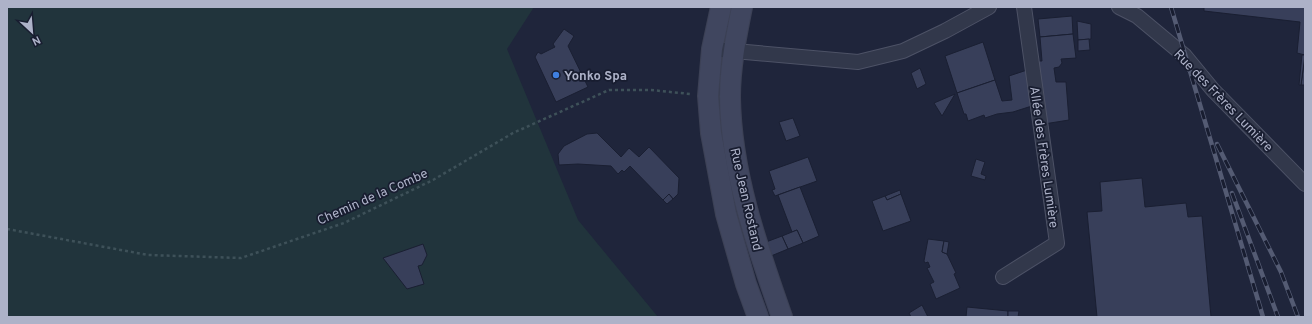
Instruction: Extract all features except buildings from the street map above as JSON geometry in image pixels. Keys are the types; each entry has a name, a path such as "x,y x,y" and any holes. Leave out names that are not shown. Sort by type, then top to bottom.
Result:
{"main road":[{"name":"Rue Jean Rostand","path":"721,7 712,49 708,96 711,133 726,214 746,284 758,317"},
{"name":"Rue Jean Rostand","path":"742,7 734,51 730,97 734,155 759,250 782,317"}],"street":[{"path":"712,49 858,62 903,51 945,32 989,7"},
{"name":"Allée des Frères Lumière","path":"1003,277 1057,243 1024,7"},
{"name":"Rue des Frères Lumière","path":"1119,7 1137,16 1185,56 1212,90 1305,184"}],"path":[{"name":"Chemin de la Combe","path":"7,229 148,255 241,258 344,223 433,180 512,133 609,90 651,90 708,96"}],"shaded area":[{"path":"7,7 534,7 507,49 578,220 658,317 7,317"}],"railway":[{"path":"1171,7 1263,317"},
{"path":"1217,144 1281,272 1298,317"},
{"path":"1232,193 1278,317"}],"place":[{"name":"Yonko Spa","path":"556,75"}]}
